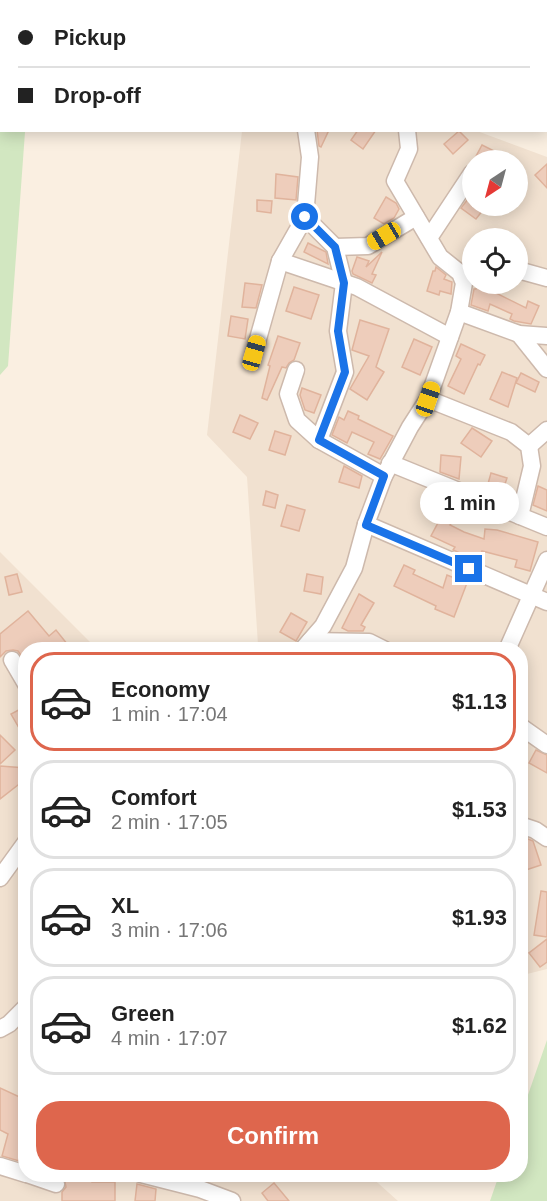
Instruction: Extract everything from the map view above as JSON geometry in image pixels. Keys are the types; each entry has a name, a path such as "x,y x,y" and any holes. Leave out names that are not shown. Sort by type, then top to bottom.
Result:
{"street":[{"path":"254,353 280,261 305,217 310,157 306,132"},
{"path":"309,642 323,626 354,568 366,525 387,470 428,399 459,312 464,283 459,273 440,257 395,181 409,150 407,132"},
{"path":"429,238 462,188"},
{"path":"305,217 335,247 344,283 338,331 345,372 319,440"},
{"path":"335,247 368,246 416,217"},
{"path":"280,261 357,287 450,337"},
{"path":"528,273 547,278"},
{"path":"459,312 519,334 547,336"},
{"path":"519,334 547,369"},
{"path":"296,370 288,394 297,420 319,440 387,470 520,516 547,528"},
{"path":"428,399 511,432 529,446 532,466 520,516"},
{"path":"529,446 547,430"},
{"path":"366,525 547,602"},
{"path":"510,642 547,560"},
{"path":"12,660 18,670"},
{"path":"528,732 547,745"},
{"path":"528,828 547,838"},
{"path":"0,878 18,853"},
{"path":"0,1029 18,1015"},
{"path":"0,1166 18,1172"},
{"path":"52,1201 55,1182"},
{"path":"185,1182 232,1201"}],"shaded area":[{"path":"242,132 480,132 547,157 547,969 528,974 528,642 258,642 247,477 207,435"},
{"path":"0,552 90,642 18,642 18,1182 377,1182 398,1201 0,1201"}],"green space":[{"path":"0,132 25,132 8,366 0,375"},
{"path":"547,1040 547,1201 490,1201 497,1182 528,1182 528,1095"}],"building":[{"path":"317,132 328,132 321,147"},
{"path":"357,132 375,132 363,149 351,140"},
{"path":"458,132 468,140 453,154 444,144"},
{"path":"482,145 492,150 479,150"},
{"path":"547,164 547,188 535,175"},
{"path":"276,174 298,177 296,200 275,198"},
{"path":"386,197 396,203 399,209 394,218 384,224 374,218"},
{"path":"257,200 272,201 271,213 257,211"},
{"path":"308,243 326,252 328,264 304,252"},
{"path":"382,252 372,274 376,275 372,283 353,274 357,257 369,261 366,267"},
{"path":"436,267 446,275 444,279 452,282 451,294 440,291 439,295 427,291"},
{"path":"245,283 262,285 256,308 242,307"},
{"path":"294,287 319,295 311,319 286,311"},
{"path":"473,294 498,294 526,308 528,301 539,306 531,324 514,321 510,319 512,314 490,304 488,311 471,305"},
{"path":"231,316 248,319 245,339 228,336"},
{"path":"360,320 389,329 376,367 384,372 367,400 350,389 369,356 352,350"},
{"path":"278,336 300,343 294,360 286,368 282,367 267,400 262,398 270,366 268,365"},
{"path":"414,339 432,347 420,375 402,367"},
{"path":"461,344 485,355 480,365 478,364 464,394 448,386 461,359 456,356"},
{"path":"502,372 517,378 508,407 490,399"},
{"path":"521,373 539,382 535,392 516,383"},
{"path":"302,388 321,395 314,413 305,410 300,395"},
{"path":"348,411 359,416 358,419 393,436 380,459 368,454 374,442 352,432 347,443 332,435 339,417 344,420"},
{"path":"240,415 258,423 250,439 233,432"},
{"path":"472,428 492,441 481,457 461,443"},
{"path":"275,431 291,436 285,455 269,450"},
{"path":"441,455 461,457 459,479 440,472"},
{"path":"344,466 362,476 359,488 339,482"},
{"path":"491,473 507,478 501,496 486,491"},
{"path":"538,486 547,490 547,511 533,505"},
{"path":"266,491 278,495 275,508 263,505"},
{"path":"448,504 459,510 450,525 464,532 484,539 485,529 497,530 538,542 530,571 515,567 517,560 482,551 478,561 453,550 455,547 431,536"},
{"path":"287,505 305,510 299,531 281,526"},
{"path":"404,565 415,570 413,574 443,588 447,575 467,583 454,617 394,586"},
{"path":"17,574 22,592 9,595 5,577"},
{"path":"307,574 323,577 321,594 304,591"},
{"path":"359,594 374,603 361,625 365,627 363,631 348,631 342,628"},
{"path":"28,611 49,636 56,630 66,642 18,642 18,651 6,651 0,657 0,634"},
{"path":"291,613 307,622 296,641 280,632"},
{"path":"18,710 18,726 11,714"},
{"path":"0,735 15,750 0,764"},
{"path":"536,750 547,755 547,773 529,763"},
{"path":"0,766 18,767 18,785 0,799"},
{"path":"528,839 533,841 541,865 528,869"},
{"path":"541,891 547,892 547,937 534,935"},
{"path":"547,939 547,962 540,967 529,953"},
{"path":"0,1088 18,1096 18,1161 2,1156 8,1134 0,1130"},
{"path":"65,1182 115,1182 115,1201 62,1201 62,1192 66,1187"},
{"path":"274,1183 289,1201 268,1201 262,1193"},
{"path":"137,1184 156,1189 155,1201 135,1201"}],"route":[{"path":"305,217 335,247 344,283 338,331 345,372 319,440 384,476 366,525 469,569"}]}
